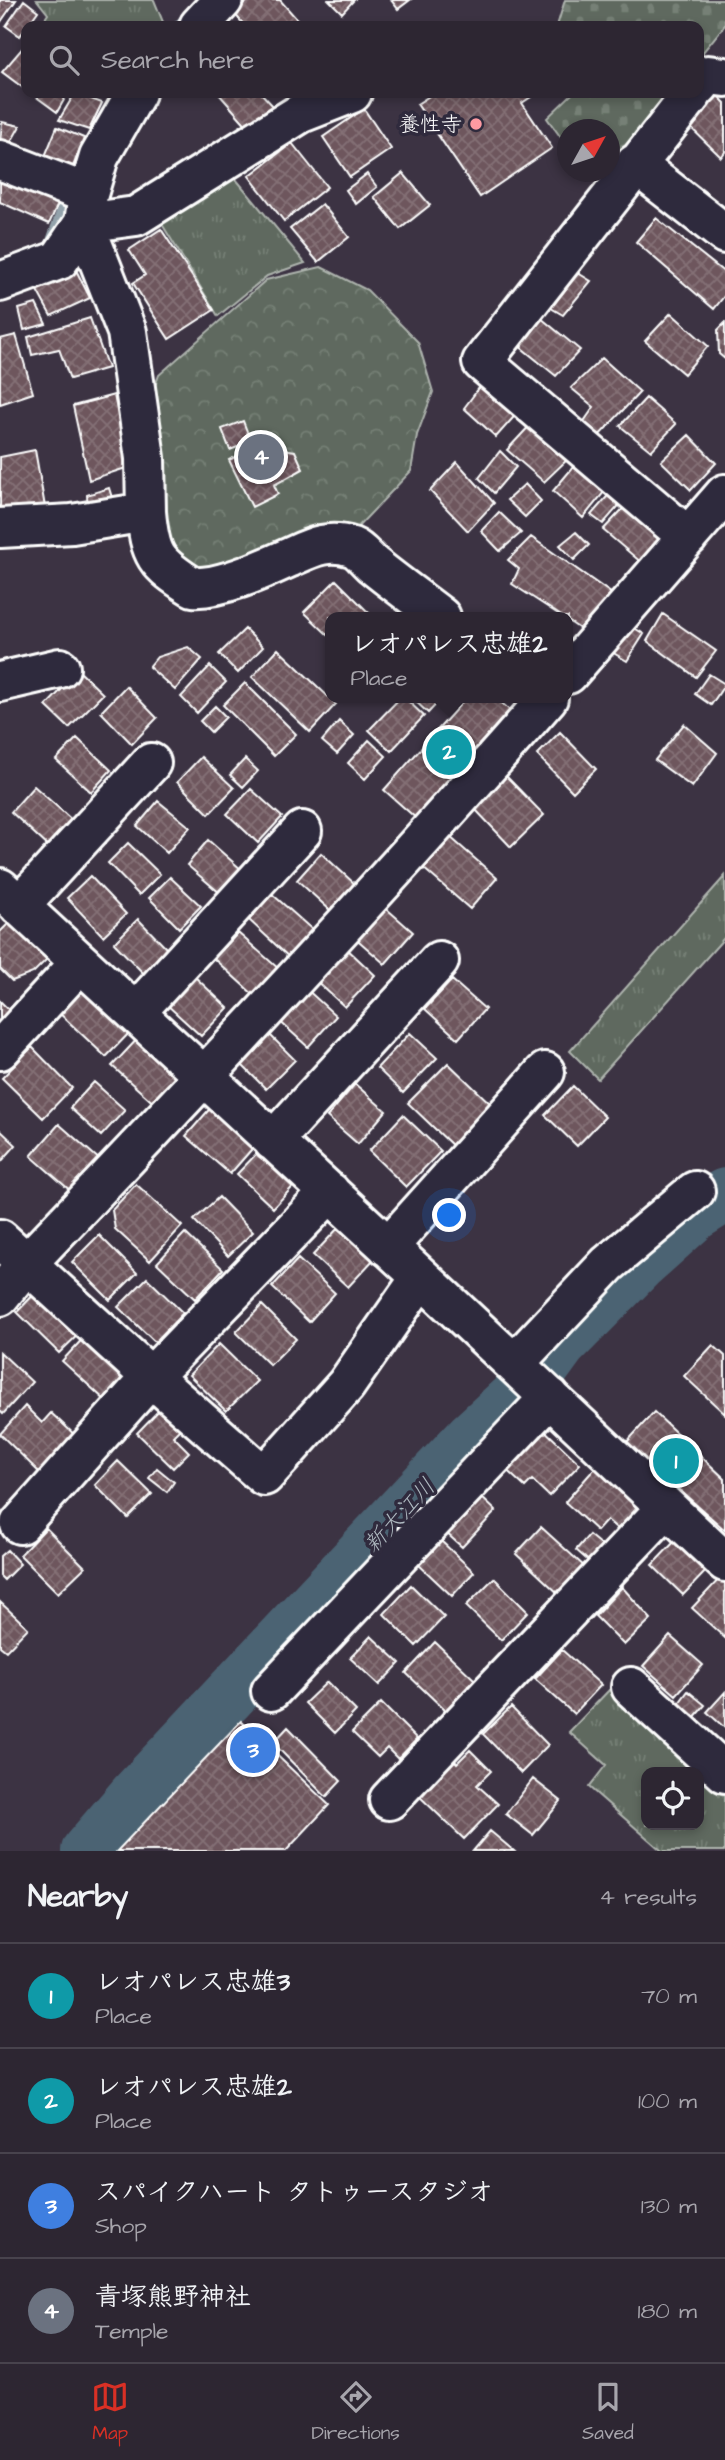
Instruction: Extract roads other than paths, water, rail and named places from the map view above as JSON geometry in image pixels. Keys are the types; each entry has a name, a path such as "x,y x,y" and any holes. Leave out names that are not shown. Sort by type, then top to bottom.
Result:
{"street":[{"path":"204,21 223,0"},
{"path":"0,282 59,260 86,209 99,157 133,98"},
{"path":"0,160 86,209 136,216 301,113 339,98"},
{"path":"573,668 712,512 482,362 635,164 691,98"},
{"path":"635,164 725,234"},
{"path":"86,209 127,332 145,458 149,544 166,570 193,587 220,583 286,559 314,545 334,542 355,548 434,612"},
{"path":"0,528 72,524 146,512"},
{"path":"0,682 60,668"},
{"path":"0,1296 13,1251 205,1077 437,824 543,703"},
{"path":"151,763 10,897 725,1562"},
{"path":"135,1013 302,831"},
{"path":"273,1140 439,961"},
{"path":"0,1050 80,962"},
{"path":"388,1247 545,1072"},
{"path":"271,1691 532,1380 608,1264 695,1191"},
{"path":"20,1524 151,1377 330,1192"},
{"path":"13,1251 264,1476 346,1385 427,1282"},
{"path":"389,1800 666,1508"},
{"path":"631,1687 725,1773"}],"waterway":[{"path":"182,21 188,14"},
{"path":"49,245 65,200"},
{"name":"新大江川","path":"88,1851 135,1796 471,1438 533,1381 560,1344 638,1265 695,1214 725,1195"}],"place":[{"name":"養性寺","path":"476,124"},
{"name":"青塚熊野神社","path":"261,457"},
{"name":"レオパレス忠雄2","path":"449,752"},
{"name":"レオパレス忠雄3","path":"676,1461"},
{"name":"スパイクハート タトゥースタジオ","path":"253,1750"}]}
